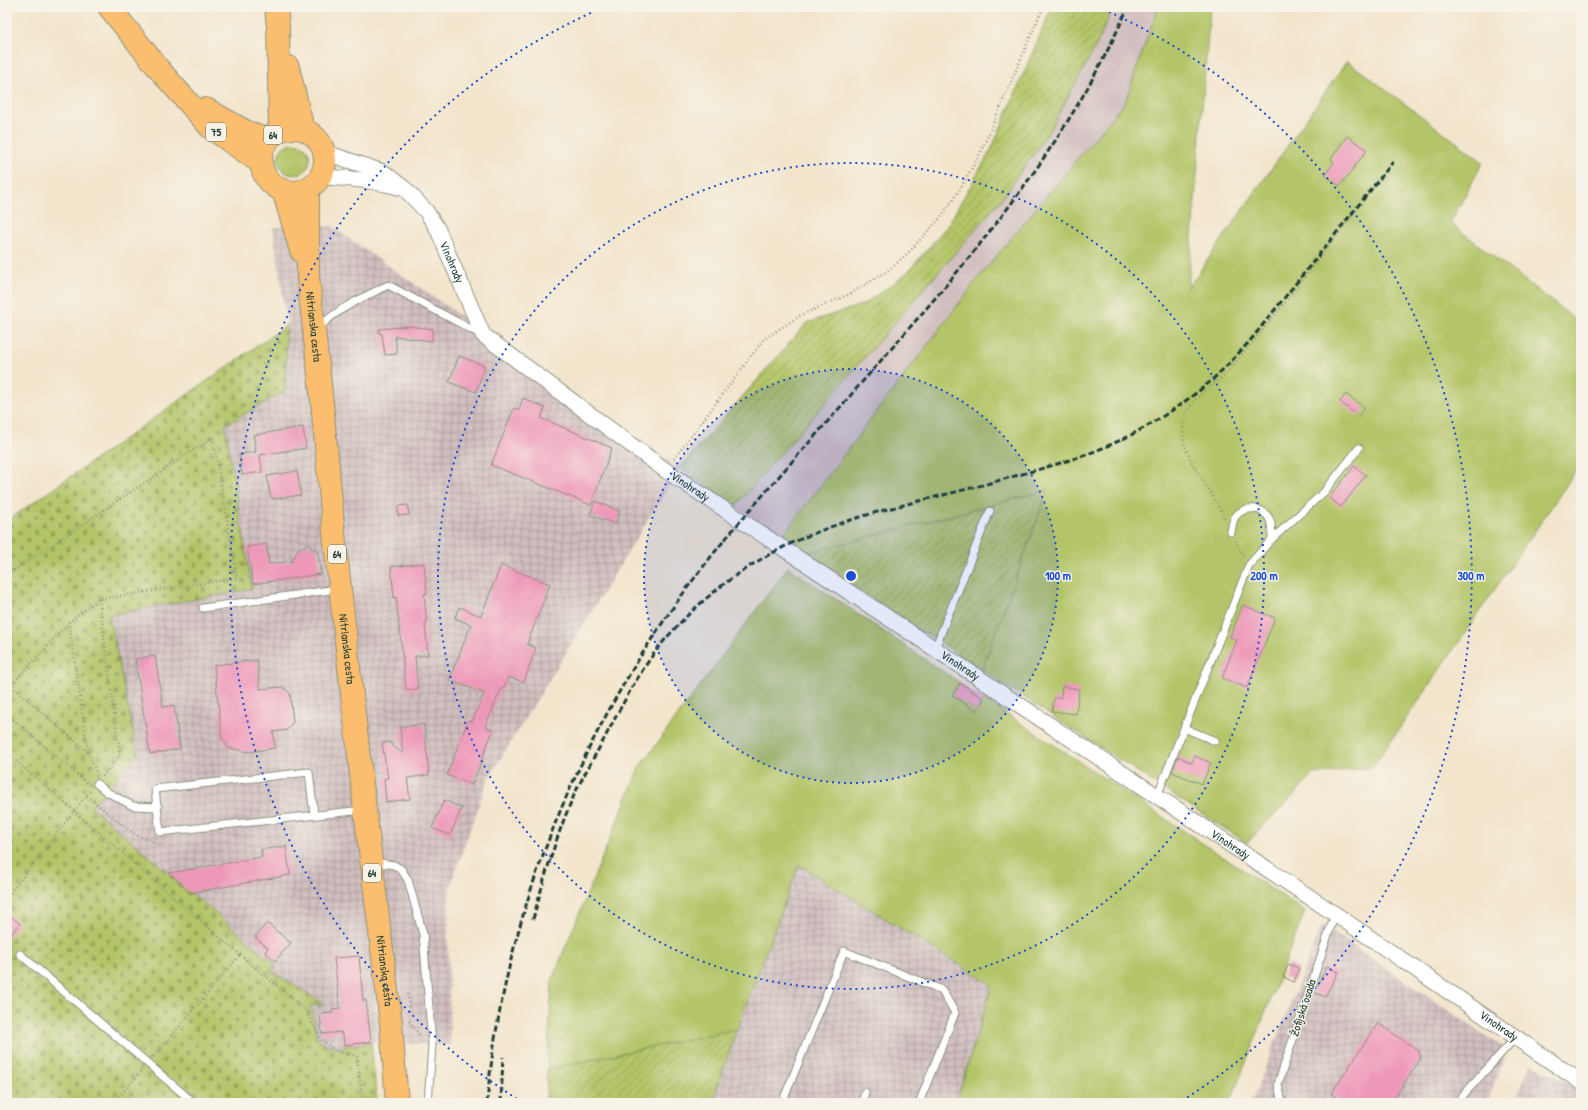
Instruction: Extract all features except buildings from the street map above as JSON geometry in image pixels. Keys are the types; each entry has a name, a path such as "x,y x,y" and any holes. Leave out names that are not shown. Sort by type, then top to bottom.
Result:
{"main road":[{"name":"75","path":"109,7 163,74 211,128 261,162"},
{"name":"64","path":"261,162 263,148 274,135 294,128 303,130 277,17"},
{"name":"64","path":"274,135 277,17"},
{"name":"75","path":"179,91 216,116 245,131 274,135"},
{"path":"303,130 316,138 324,152"},
{"name":"64","path":"314,182 324,167 324,152"},
{"path":"261,162 266,178 274,186 283,190 298,192 314,182"},
{"name":"Nitrianska cesta","path":"308,276 314,182"},
{"name":"Nitrianska cesta","path":"283,190 308,276 365,810 391,1023 397,1103"},
{"name":"Nitrianska cesta","path":"391,1023 412,1103"}],"street":[{"name":"Vinohrady","path":"324,152 383,172 405,189 426,211 437,228 484,336 665,470 1335,914 1581,1082"},
{"path":"314,182 349,178 380,182 405,189"}],"lane":[{"path":"315,333 328,318 349,305 388,285 484,336"},
{"path":"1157,796 1249,565 1272,539 1324,492 1359,448"},
{"path":"1231,532 1235,517 1241,511 1255,508 1262,511 1270,521 1272,539"},
{"path":"935,648 990,510"},
{"path":"203,608 341,588"},
{"path":"1184,728 1215,741"},
{"path":"314,815 310,772 156,789 160,832 365,810"},
{"path":"97,784 107,792 133,806 158,807"},
{"path":"371,862 394,865 401,869 408,880 423,934 431,1051 428,1103"},
{"name":"Žofijská osada","path":"1282,1103 1278,1084 1335,914"},
{"path":"782,1103 844,951 942,990 955,1013 919,1103"},
{"path":"20,954 194,1103"},
{"path":"1456,1103 1516,1038"},
{"path":"862,1103 865,1092"}],"path":[{"path":"665,470 764,339 801,315 850,294 889,270 908,253 940,218 959,191 982,152 1043,7"},
{"path":"1249,565 1214,498 1189,458 1183,441 1182,427 1186,412 1195,398 1226,373 1318,262 1389,166"},
{"path":"7,575 213,437 237,578 99,599 69,622 7,690"},
{"path":"69,622 88,752 99,781 120,755 99,599"},
{"path":"11,686 88,752"},
{"path":"7,714 93,788 10,893 7,891"},
{"path":"7,752 240,955 306,1010 322,1039 335,1051 357,1056 363,1103"},
{"path":"87,796 134,834 161,845"},
{"path":"114,1103 240,955"},
{"path":"408,994 410,1021 431,1051"}],"shaded area":[{"path":"1113,7 1158,7 1125,102 980,276 780,539 735,507 1001,200 1047,135 1097,44"},
{"path":"331,226 680,468 488,779 449,889 448,939 450,1045 371,1042 344,1048 328,1046 319,1042 311,1005 319,1004 319,1008 323,1003 270,971 276,964 91,807 138,755 109,615 251,588 225,425 285,391 287,325 273,227"},
{"path":"799,865 992,985 956,1103 712,1103 737,1029"},
{"path":"1322,925 1507,1050 1487,1103 1251,1103"},
{"path":"1531,1063 1581,1090 1581,1103 1514,1103"}],"green space":[{"path":"1052,7 1113,7 1097,44 1047,135 1001,200 735,507 680,468 807,323 864,304 906,274 947,226 991,150"},
{"path":"1158,7 1210,7 1188,288 1347,61 1483,162 1450,223 1581,324 1581,461 1565,487 1373,767 1314,774 1247,843 982,670 1047,491 803,554 780,539 980,276 1125,102"},
{"path":"294,143 300,144 307,150 310,159 309,165 303,172 294,175 288,174 281,168 278,159 279,153 285,146"},
{"path":"287,325 285,391 225,425 252,589 109,615 138,755 91,807 276,965 271,971 323,1003 319,1009 319,1004 311,1005 317,1037 322,1043 328,1046 344,1048 344,1046 371,1042 377,1103 7,1103 7,521"},
{"path":"1048,490 982,670 803,554"},
{"path":"788,567 960,683 952,695 976,711 984,699 1305,911 1230,1103 956,1103 992,985 799,865 737,1029 547,1069 552,980 639,768"},
{"path":"737,1029 712,1103 546,1103 547,1069"}],"railway":[{"path":"487,1103 497,1027 513,953 534,880 561,809 593,740 630,673 672,609 733,529 920,316 988,234 1020,192 1078,103 1105,56 1128,7"},
{"path":"533,919 565,816 582,779 635,682 658,648 691,612 729,580 749,566 770,554 815,533 880,511 990,483 1076,458 1125,438 1164,416 1207,385 1249,342 1393,162"},
{"path":"501,1103 503,1057"}]}
